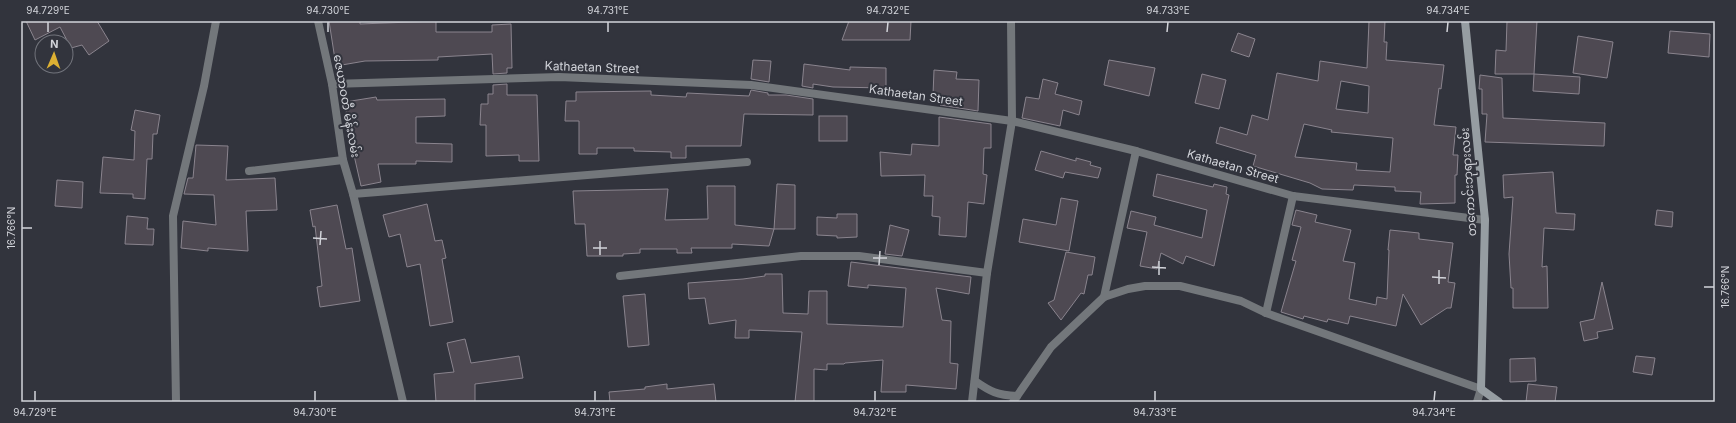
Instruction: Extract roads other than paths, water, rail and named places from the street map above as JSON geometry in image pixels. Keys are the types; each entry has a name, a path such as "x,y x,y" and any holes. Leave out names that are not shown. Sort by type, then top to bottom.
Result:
{"main road":[{"name":"တကောင်းဘုရားလမ်း","path":"1465,21 1485,220 1481,389"},
{"path":"1481,389 1499,402"}],"street":[{"path":"176,402 173,216 204,86 216,21"},
{"name":"ဇေယာဝတီ မိန်းလမ်း","path":"318,21 332,84 343,160 353,194 403,402"},
{"path":"972,402 987,273 1012,121 1011,21"},
{"name":"Kathaetan Street","path":"332,84 559,77 751,85 1012,121 1136,152 1293,196 1485,220"},
{"path":"1104,297 1136,152"},
{"path":"249,171 343,160"},
{"path":"353,194 747,162"},
{"path":"1266,313 1293,196"},
{"path":"620,276 801,256 859,256 987,273"},
{"path":"975,381 990,392 1015,399 1051,347 1104,297 1140,287 1180,286 1241,301 1266,313 1481,389 1477,402"}]}
